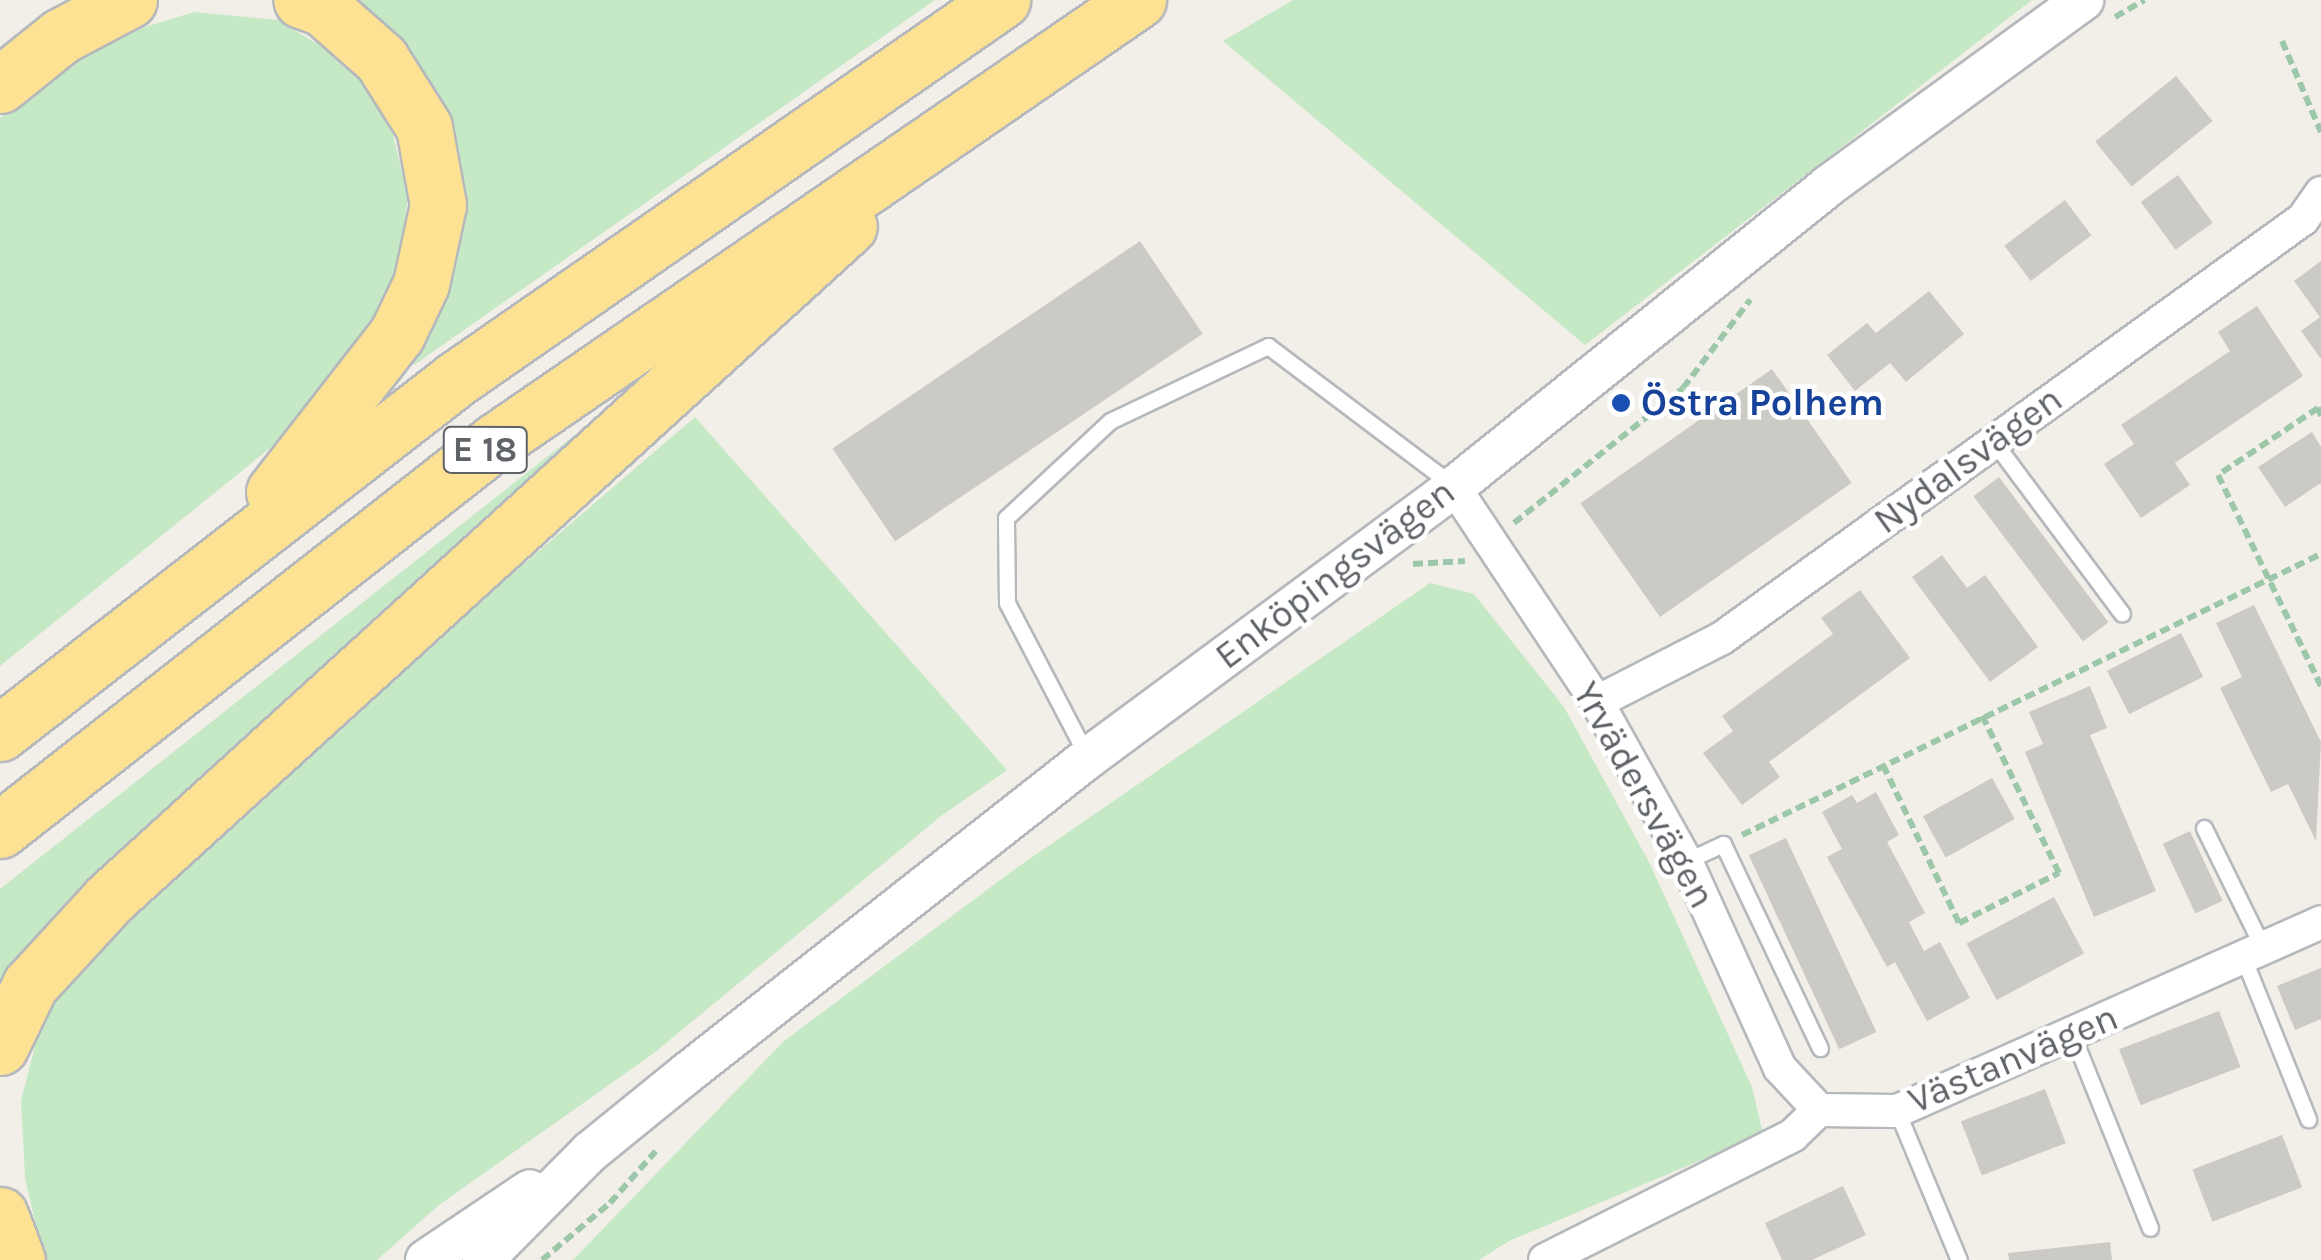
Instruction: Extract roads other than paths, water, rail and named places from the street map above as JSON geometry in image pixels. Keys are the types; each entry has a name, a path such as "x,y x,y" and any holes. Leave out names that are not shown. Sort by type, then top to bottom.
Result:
{"highway":[{"path":"0,37 44,0"},
{"path":"0,84 60,36 130,0"},
{"path":"226,553 397,334 421,284 438,206 424,128 381,59 323,8 301,0"},
{"name":"E 18","path":"0,733 226,553 487,356 1002,0"},
{"name":"E 18","path":"0,830 496,441 989,96 1138,0"},
{"path":"0,1047 30,986 109,899 989,96"},
{"path":"0,1215 18,1260"}],"street":[{"name":"Enköpingsvägen","path":"436,1257 590,1152 1088,758 1454,487 1828,186 2083,0"},
{"name":"Nydalsvägen","path":"1597,702 1722,638 2303,219 2321,193"},
{"name":"Yrvädersvägen","path":"1454,487 1597,702 1686,861 1780,1068 1819,1110"},
{"name":"Västanvägen","path":"1819,1110 1897,1111 2321,922"},
{"path":"1546,1260 1793,1135 1819,1110"},
{"name":"Enköpingsvägen","path":"483,1260 590,1152"}],"lane":[{"path":"1088,758 1008,604 1006,518 1110,421 1268,346 1454,487"},
{"path":"1994,442 2122,614"},
{"path":"2204,828 2253,953 2308,1120"},
{"path":"1686,861 1723,844 1820,1048"},
{"path":"2072,1034 2150,1228"},
{"path":"1897,1111 1958,1260"}],"place":[{"name":"Östra Polhem","path":"1621,403"}]}
